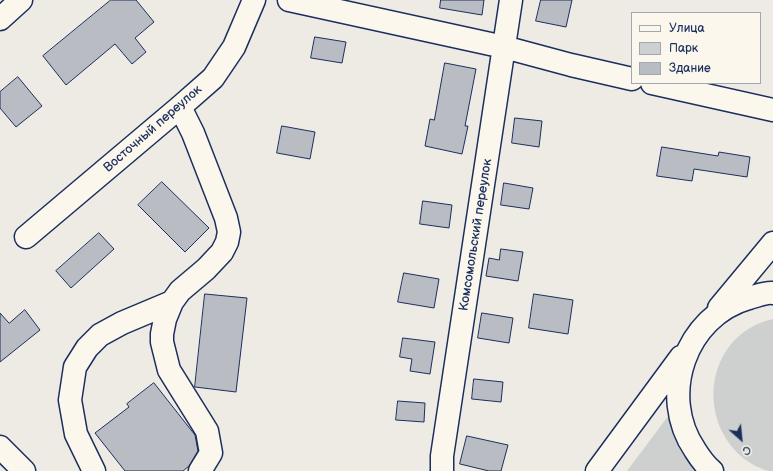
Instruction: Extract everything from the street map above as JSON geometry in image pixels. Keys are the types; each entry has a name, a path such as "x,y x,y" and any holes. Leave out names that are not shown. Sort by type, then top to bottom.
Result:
{"street":[{"path":"0,19 21,0"},
{"name":"Восточный переулок","path":"26,237 213,78 234,47 254,0"},
{"path":"289,0 504,46 571,65 631,78"},
{"name":"Комсомольский переулок","path":"442,471 442,456 511,0"},
{"path":"656,84 773,110"},
{"path":"180,107 193,133 226,218 229,232 227,242 222,252 206,269 180,291 172,302 165,319 162,334 162,342 169,370 208,431 211,453 200,471"},
{"path":"597,471 707,322 773,243"},
{"path":"707,322 736,302 773,293"},
{"path":"94,471 76,434 70,400 75,367 87,348 100,335 122,323 172,302"},
{"path":"691,343 679,374 678,407 687,439 705,466 712,471"},
{"path":"0,447 24,471"}],"green space":[{"path":"773,319 773,471 769,471 756,466 741,456 726,439 717,419 714,398 715,377 722,357 734,340 751,327"},
{"path":"669,415 680,445 698,471 627,471"}],"building":[{"path":"111,0 136,0 154,22 135,38 146,52 132,64 115,44 66,85 43,56"},
{"path":"441,0 484,0 482,15 440,8"},
{"path":"541,0 572,0 566,27 536,21"},
{"path":"315,37 346,42 342,63 311,58"},
{"path":"445,63 476,69 465,126 468,126 462,154 425,146 430,119 434,120"},
{"path":"18,77 42,106 16,127 0,108 0,92"},
{"path":"515,118 542,121 539,147 512,143"},
{"path":"282,126 315,132 310,159 277,153"},
{"path":"662,147 718,156 719,152 750,157 747,177 694,169 692,181 657,176"},
{"path":"162,182 209,228 185,252 138,205"},
{"path":"504,183 533,188 529,209 501,205"},
{"path":"423,201 452,205 449,228 420,224"},
{"path":"99,233 114,249 71,288 56,271"},
{"path":"501,249 523,252 518,281 486,276 489,258 499,260"},
{"path":"404,273 439,279 434,308 398,302"},
{"path":"205,294 247,298 236,392 195,387"},
{"path":"534,294 573,300 568,334 529,328"},
{"path":"25,310 40,330 0,362 0,313 9,323"},
{"path":"482,313 513,318 509,343 478,338"},
{"path":"403,338 435,342 430,374 410,371 412,359 400,357"},
{"path":"474,379 503,382 501,402 472,399"},
{"path":"154,383 195,435 198,451 189,466 183,471 125,471 95,433 129,407 127,404"},
{"path":"398,401 425,403 424,422 396,420"},
{"path":"467,436 508,445 501,471 489,471 460,464"}]}
